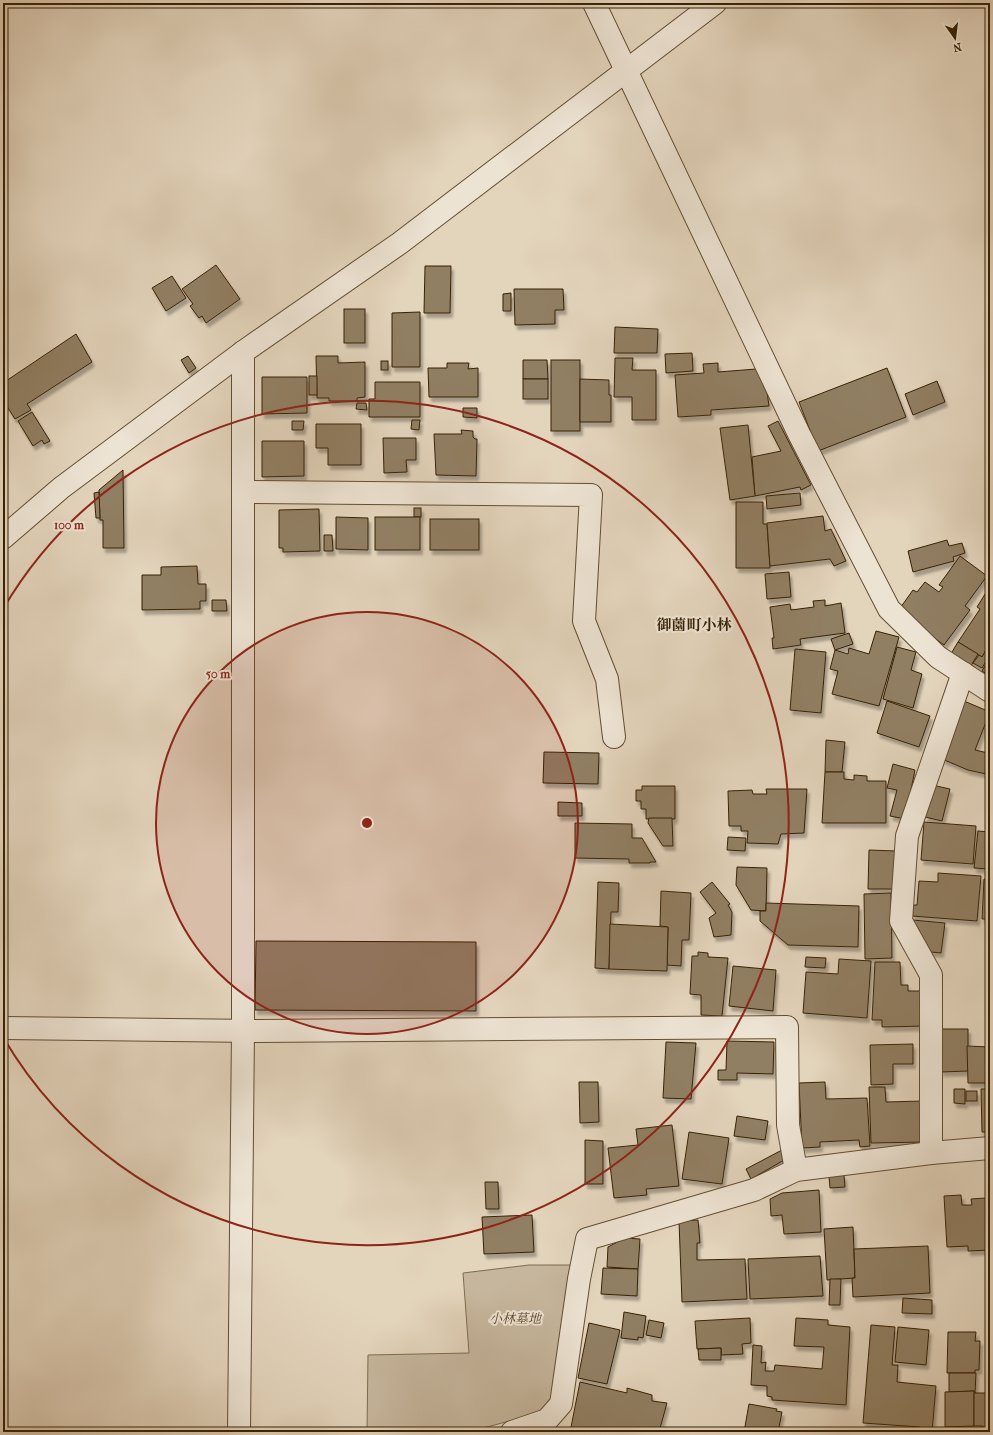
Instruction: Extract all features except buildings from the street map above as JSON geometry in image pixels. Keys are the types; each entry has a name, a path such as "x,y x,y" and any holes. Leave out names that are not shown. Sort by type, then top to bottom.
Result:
{"street":[{"path":"594,3 799,434 889,609 938,657 990,692"},
{"path":"3,538 61,488 243,352 400,243 715,3"},
{"path":"239,1432 243,1030 243,352"},
{"path":"243,492 591,495 584,621 607,679 614,737"},
{"path":"931,1153 931,975 901,921 907,836 963,673"},
{"path":"3,1028 581,1030 787,1027 788,1125 796,1170"},
{"path":"512,1432 547,1426 561,1404 578,1279 586,1251 587,1239 754,1190 796,1170 931,1153 990,1148"}],"green space":[{"name":"小林墓地","path":"529,1265 571,1265 553,1399 542,1412 469,1432 367,1432 368,1355 469,1353 463,1273"}],"district":[{"name":"御薗町小林","path":"694,625"}]}
